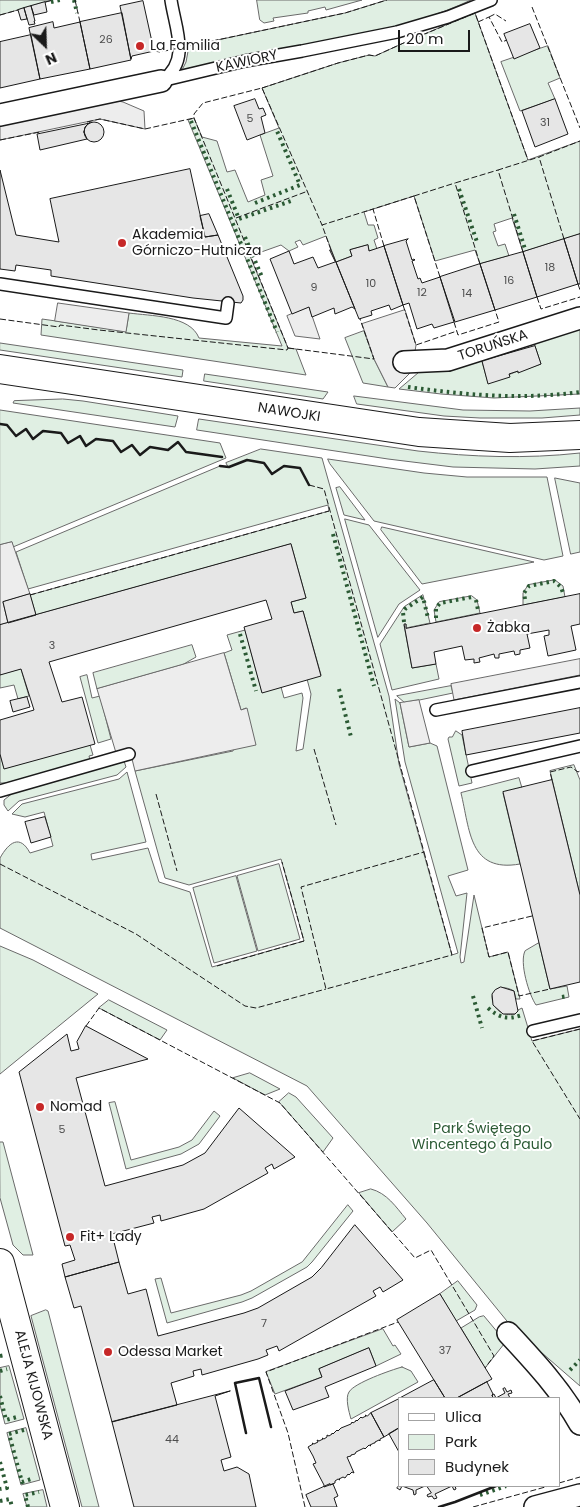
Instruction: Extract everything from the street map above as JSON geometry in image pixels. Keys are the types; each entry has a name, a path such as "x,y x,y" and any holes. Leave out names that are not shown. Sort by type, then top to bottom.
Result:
{"main road":[{"name":"NAWOJKI","path":"0,369 419,432 510,438 580,435"},
{"name":"ALEJA KIJOWSKA","path":"0,1263 6,1306 65,1507"}],"street":[{"name":"KAWIORY","path":"0,115 161,81"},
{"name":"TORUŃSKA","path":"404,362 448,360 580,318"},
{"path":"508,1333 555,1384 580,1424"},
{"path":"535,1507 580,1495"}],"lane":[{"path":"161,81 171,72 180,54 171,0"},
{"name":"KAWIORY","path":"161,81 251,60 397,32 448,17 491,0"},
{"path":"0,284 226,318 228,303"},
{"path":"436,710 580,682"},
{"path":"472,771 580,746"},
{"path":"0,792 129,754"},
{"path":"533,1031 580,1020"}],"green space":[{"path":"0,0 53,0 0,15"},
{"path":"257,0 362,0 326,10 325,7 308,11 308,13 273,18 274,21 264,23 260,20"},
{"path":"387,0 471,0 422,19 370,33 254,54 182,70 186,62 189,46 345,13"},
{"path":"475,13 528,160 580,141 580,234 523,252 512,218 494,224 496,231 493,232 498,246 505,244 509,256 480,264 475,250 435,261 414,196 364,212 368,225 374,225 378,238 374,240 377,249 369,251 368,245 350,250 352,256 336,262 326,236 303,245 300,240 295,242 298,247 289,251 281,245 250,256 288,348 296,349 306,375 41,335 42,319 126,331 129,313 158,316 178,321 194,330 199,338 282,346 188,120 194,118 202,137 217,141 227,172 235,170 248,202 265,195 261,180 273,176 260,135 279,128 262,88 338,63 369,55 375,56"},
{"path":"548,46 560,78 548,83 555,99 520,111 501,62"},
{"path":"580,327 580,394 494,398 399,389 425,367 481,358 488,383 541,364 535,342"},
{"path":"364,331 374,359 388,387 363,383 345,338"},
{"path":"0,343 183,370 182,377 0,350"},
{"path":"205,374 328,392 323,399 204,381"},
{"path":"354,396 463,410 530,411 580,408 580,415 542,418 444,416 357,404"},
{"path":"63,399 178,416 175,427 13,403 14,401"},
{"path":"0,410 220,443 226,458 13,547 12,542 0,545"},
{"path":"199,419 438,453 519,457 580,453 580,466 535,469 453,467 388,459 197,430"},
{"name":"Park Świętego Wincentego á Paulo","path":"261,449 322,458 389,696 399,764 452,955 458,953 405,762 395,699 400,703 409,747 430,743 437,746 468,870 448,876 456,896 467,893 460,957 461,963 464,962 474,895 489,957 508,952 520,999 516,999 514,991 511,989 498,989 492,996 492,1001 496,1008 502,1013 511,1015 522,1008 532,1041 580,1029 580,1386 511,1326 427,1223 307,1086 0,928 0,858 3,852 15,842 22,844 30,853 53,846 44,812 25,817 12,814 22,804 119,779 127,772 146,842 91,854 92,860 148,848 159,882 190,892 212,967 304,941 281,859 189,885 165,878 135,771 233,751 246,708 241,710 224,653 232,650 227,635 245,630 262,692 281,687 284,698 302,693 303,698 296,751 303,749 311,694 307,679 321,675 303,611 294,613 291,602 306,598 291,544 36,615 30,595 329,511 328,505 28,589 16,552 220,466 228,467 226,463"},
{"path":"328,459 424,473 467,477 547,477 563,556 544,560 374,521"},
{"path":"555,478 580,483 580,552 571,554"},
{"path":"340,487 365,520 344,515 336,488"},
{"path":"345,519 369,525 420,590 399,604 378,637"},
{"path":"382,527 534,562 422,584 381,530"},
{"path":"555,580 563,586 565,597 523,605 523,593 528,585"},
{"path":"423,595 430,623 406,628 406,624 404,625 412,668 436,664 439,679 392,690 380,644 404,607"},
{"path":"472,596 477,600 480,613 436,622 434,610 439,602"},
{"path":"192,645 196,657 182,665 97,689 93,673"},
{"path":"21,669 29,696 18,699 14,685 0,688 0,675"},
{"path":"87,675 92,698 100,696 111,739 98,743 80,677"},
{"path":"451,686 453,693 405,703 397,696"},
{"path":"456,731 462,735 472,783 459,786 448,739"},
{"path":"90,745 93,755 89,756 90,760 0,783 0,754 4,768"},
{"path":"124,761 126,767 117,775 19,801 8,811 4,805 4,800 14,792"},
{"path":"574,765 580,780 580,895 550,771"},
{"path":"519,778 522,788 503,793 520,864 503,865 491,862 481,855 475,846 470,834 461,793"},
{"path":"279,864 300,939 258,951 237,876"},
{"path":"236,876 257,951 214,963 193,888"},
{"path":"539,943 550,989 567,986 569,997 536,1005 530,994 523,956 525,951"},
{"path":"0,946 33,960 98,994 0,1074"},
{"path":"109,1000 167,1030 160,1040 99,1008"},
{"path":"250,1073 280,1089 265,1095 233,1078"},
{"path":"289,1093 296,1097 333,1138 323,1152 279,1102"},
{"path":"115,1102 131,1160 179,1147 192,1140 214,1111 220,1116 199,1144 181,1154 126,1169 109,1103"},
{"path":"0,1142 3,1142 33,1255 23,1255 13,1245 0,1198"},
{"path":"371,1189 386,1197 406,1219 392,1232 359,1193"},
{"path":"348,1205 353,1211 307,1267 242,1302 167,1323 155,1279 161,1278 171,1313 241,1295 302,1262"},
{"path":"458,1281 477,1305 475,1310 456,1321 440,1294"},
{"path":"46,1310 48,1311 99,1507 82,1507 31,1316"},
{"path":"484,1316 504,1340 504,1344 485,1368 461,1328"},
{"path":"383,1329 393,1346 395,1345 401,1354 376,1366 369,1348 319,1369 322,1377 275,1394 266,1372"},
{"path":"9,1366 24,1419 5,1424 0,1405 0,1368"},
{"path":"402,1367 411,1371 418,1382 351,1419 347,1398 352,1388 373,1377"},
{"path":"26,1428 40,1480 21,1485 7,1433"},
{"path":"43,1490 47,1507 27,1507 23,1494"}],"shaded area":[{"path":"105,98 123,102 144,111 145,129 100,119 0,140 0,121"},
{"path":"58,303 129,313 126,332 55,321"},
{"path":"309,307 320,339 295,336 287,316"},
{"path":"405,310 416,345 412,371 395,388 388,387 374,359 362,324"},
{"path":"12,542 30,594 3,602 8,623 0,625 0,545"},
{"path":"224,653 241,710 247,708 256,745 135,771 132,759 119,763 97,689"},
{"path":"580,659 580,675 454,700 451,684"},
{"path":"419,700 430,743 409,747 400,703"}],"building":[{"path":"143,1 154,51 132,56 131,59 120,6"},
{"path":"45,2 47,12 34,15 31,6"},
{"path":"31,6 35,24 29,25 24,8"},
{"path":"24,8 27,19 21,20 18,10"},
{"path":"122,13 131,60 90,69 80,22"},
{"path":"53,22 54,28 80,22 90,69 40,79 29,28"},
{"path":"530,24 540,48 514,59 504,34"},
{"path":"31,35 40,79 0,88 0,42"},
{"path":"255,99 259,109 263,108 266,115 261,117 265,133 247,140 234,106"},
{"path":"555,99 568,134 535,147 522,111"},
{"path":"94,122 101,125 104,132 101,139 94,142 87,139 84,132 87,125"},
{"path":"89,123 85,127 84,132 87,139 40,150 37,134"},
{"path":"190,169 205,237 218,235 243,296 241,303 193,298 51,276 51,270 16,265 15,271 0,269 0,170 16,235 59,242 50,199"},
{"path":"209,214 218,235 205,237 200,216"},
{"path":"580,234 580,284 578,284 564,239"},
{"path":"408,239 406,241 412,260 415,260 412,261 418,279 420,278 422,283 440,277 454,322 434,328 432,324 417,329 409,303 403,305 384,246"},
{"path":"564,239 578,284 537,297 523,252"},
{"path":"368,245 369,251 384,246 403,305 391,310 389,305 371,311 372,315 359,319 336,262 352,256 350,250"},
{"path":"330,250 355,309 352,307 335,314 334,308 312,317 309,307 292,314 270,259 289,251 294,264 313,257 318,268 335,262"},
{"path":"523,252 537,297 495,310 480,264"},
{"path":"480,264 495,310 455,322 440,277"},
{"path":"535,346 541,364 518,373 518,371 509,374 510,377 488,384 482,361"},
{"path":"291,544 306,598 291,602 294,613 303,611 321,676 262,693 244,627 272,619 266,600 49,662 62,702 82,697 95,744 4,769 0,754 0,720 34,710 21,669 0,675 0,625"},
{"path":"30,594 36,615 8,623 3,602"},
{"path":"580,594 580,624 571,626 576,650 548,656 544,636 549,635 549,630 527,634 530,648 520,650 520,654 515,655 514,651 499,654 499,658 495,658 494,654 479,658 480,662 474,663 474,659 465,660 462,646 434,652 436,664 412,668 404,624 406,624 406,628"},
{"path":"27,697 30,707 13,712 10,701"},
{"path":"580,708 580,733 466,755 462,731"},
{"path":"552,780 580,895 580,982 550,989 503,792"},
{"path":"45,817 51,837 31,843 25,822"},
{"path":"501,987 514,991 518,1011 515,1014 503,1014 493,1005 492,994"},
{"path":"86,1026 148,1059 76,1078 105,1186 183,1165 205,1153 239,1108 295,1157 274,1169 272,1164 265,1168 268,1173 204,1209 161,1221 160,1215 152,1217 154,1223 112,1234 119,1262 65,1277 62,1264 75,1260 70,1245 65,1246 19,1072 67,1034 71,1051 79,1049 77,1042"},
{"path":"355,1225 403,1280 383,1292 380,1287 373,1291 376,1296 279,1351 277,1346 266,1350 268,1355 258,1359 202,1375 201,1369 193,1371 194,1376 171,1383 177,1405 112,1422 81,1306 74,1308 65,1277 119,1262 128,1294 146,1289 158,1336 258,1308 312,1277"},
{"path":"440,1294 492,1379 459,1397 444,1397 397,1320"},
{"path":"369,1348 376,1366 325,1387 329,1397 293,1410 285,1391 322,1377 319,1369"},
{"path":"434,1380 444,1397 402,1397"},
{"path":"487,1382 493,1394 493,1397 459,1397"},
{"path":"505,1388 507,1392 511,1390 512,1393 508,1394 510,1397 498,1397 505,1393 503,1389"},
{"path":"230,1391 215,1396 231,1457 221,1460 224,1471 237,1467 249,1474 256,1507 134,1507 112,1422"},
{"path":"398,1400 398,1429 384,1437 371,1413"},
{"path":"371,1413 384,1437 371,1446 369,1445 365,1449 347,1457 354,1473 352,1472 345,1478 338,1479 335,1483 324,1487 313,1464 316,1463 308,1447 312,1443 318,1442 317,1440 324,1439 327,1435 333,1434 337,1430"},
{"path":"398,1429 398,1450 389,1434"},
{"path":"333,1484 338,1496 334,1498 337,1507 311,1507 306,1495"},
{"path":"405,1487 423,1487 416,1490 414,1495 413,1490"},
{"path":"428,1487 450,1487 435,1494 437,1498 434,1499 432,1496 428,1497 427,1495 431,1493"}],"hedge":[{"path":"51,2 60,0"},
{"path":"74,0 77,13"},
{"path":"191,121 277,332"},
{"path":"255,203 300,185 277,131"},
{"path":"227,189 239,219 291,201"},
{"path":"459,189 477,242"},
{"path":"514,214 525,249"},
{"path":"245,237 262,277"},
{"path":"408,387 494,396 537,396 580,392"},
{"path":"333,534 374,686"},
{"path":"525,599 524,593 529,586 554,581 561,587 563,593"},
{"path":"404,622 403,612 405,609 423,597 428,618"},
{"path":"436,618 436,608 440,603 472,597"},
{"path":"476,600 478,610"},
{"path":"240,634 256,691"},
{"path":"339,689 351,737"},
{"path":"473,996 482,1028"},
{"path":"562,997 568,996"},
{"path":"488,1008 504,1017 522,1015"},
{"path":"0,1356 5,1355"},
{"path":"570,1370 580,1360"},
{"path":"0,1371 7,1369"},
{"path":"0,1396 6,1420 17,1417"},
{"path":"24,1430 9,1434 22,1482 34,1478"},
{"path":"0,1462 7,1488 0,1489"},
{"path":"480,1495 503,1487"},
{"path":"28,1507 25,1495 39,1492"},
{"path":"0,1501 10,1499 12,1507"}],"fence":[{"path":"45,2 53,0"},
{"path":"75,0 80,22"},
{"path":"154,51 160,52 345,13 387,0"},
{"path":"532,7 580,128"},
{"path":"0,15 18,10"},
{"path":"262,88 338,63 369,55 375,56 475,13 528,160"},
{"path":"489,17 495,14 506,21"},
{"path":"478,22 489,17 502,42 507,40"},
{"path":"0,319 59,327 60,325 287,350 288,348 194,118 194,114 203,103 262,88 322,225"},
{"path":"87,122 100,119 145,129 194,118"},
{"path":"0,140 40,132"},
{"path":"564,239 539,157 580,141"},
{"path":"523,252 498,170 539,157"},
{"path":"480,264 455,183 498,170"},
{"path":"440,277 414,196 455,183"},
{"path":"236,218 308,191"},
{"path":"384,246 373,209 414,196"},
{"path":"331,250 322,225 373,209"},
{"path":"578,284 580,290"},
{"path":"537,297 541,309 580,297"},
{"path":"403,305 416,345 457,331"},
{"path":"454,322 458,335 499,322 495,310"},
{"path":"288,348 374,359 360,319"},
{"path":"309,485 324,489 424,852"},
{"path":"30,595 329,511"},
{"path":"314,749 336,825"},
{"path":"552,780 550,772 571,767 578,772 580,771"},
{"path":"156,794 177,871"},
{"path":"424,852 452,955 326,989 301,887 424,852"},
{"path":"217,966 304,941 282,862"},
{"path":"0,864 136,934 245,1006 256,1008 326,989"},
{"path":"532,916 482,928 489,957 508,952 519,996 550,989"},
{"path":"86,1026 99,1008 280,1103 415,1258 431,1250 494,1356 485,1368"},
{"path":"580,1029 532,1041 580,1119"},
{"path":"305,1507 288,1433 266,1372 398,1322"},
{"path":"560,1483 580,1477"},
{"path":"473,1507 545,1487"}],"wall":[{"path":"0,424 7,425 16,436 26,429 33,439 43,431 61,433 68,443 80,436 86,446 96,439 113,441 121,452 132,445 140,455 150,447 168,450 178,442 186,452 222,457"},
{"path":"220,466 229,467 247,460 264,463 272,474 284,466 300,468 309,485"},
{"path":"246,1433 235,1383 259,1378 271,1427"},
{"path":"439,1507 493,1487"}],"place":[{"name":"La Familia","path":"140,46"},
{"name":"Akademia Górniczo-Hutnicza","path":"122,243"},
{"name":"Żabka","path":"477,628"},
{"name":"Nomad","path":"40,1107"},
{"name":"Fit+ Lady","path":"70,1237"},
{"name":"Odessa Market","path":"108,1352"}]}
